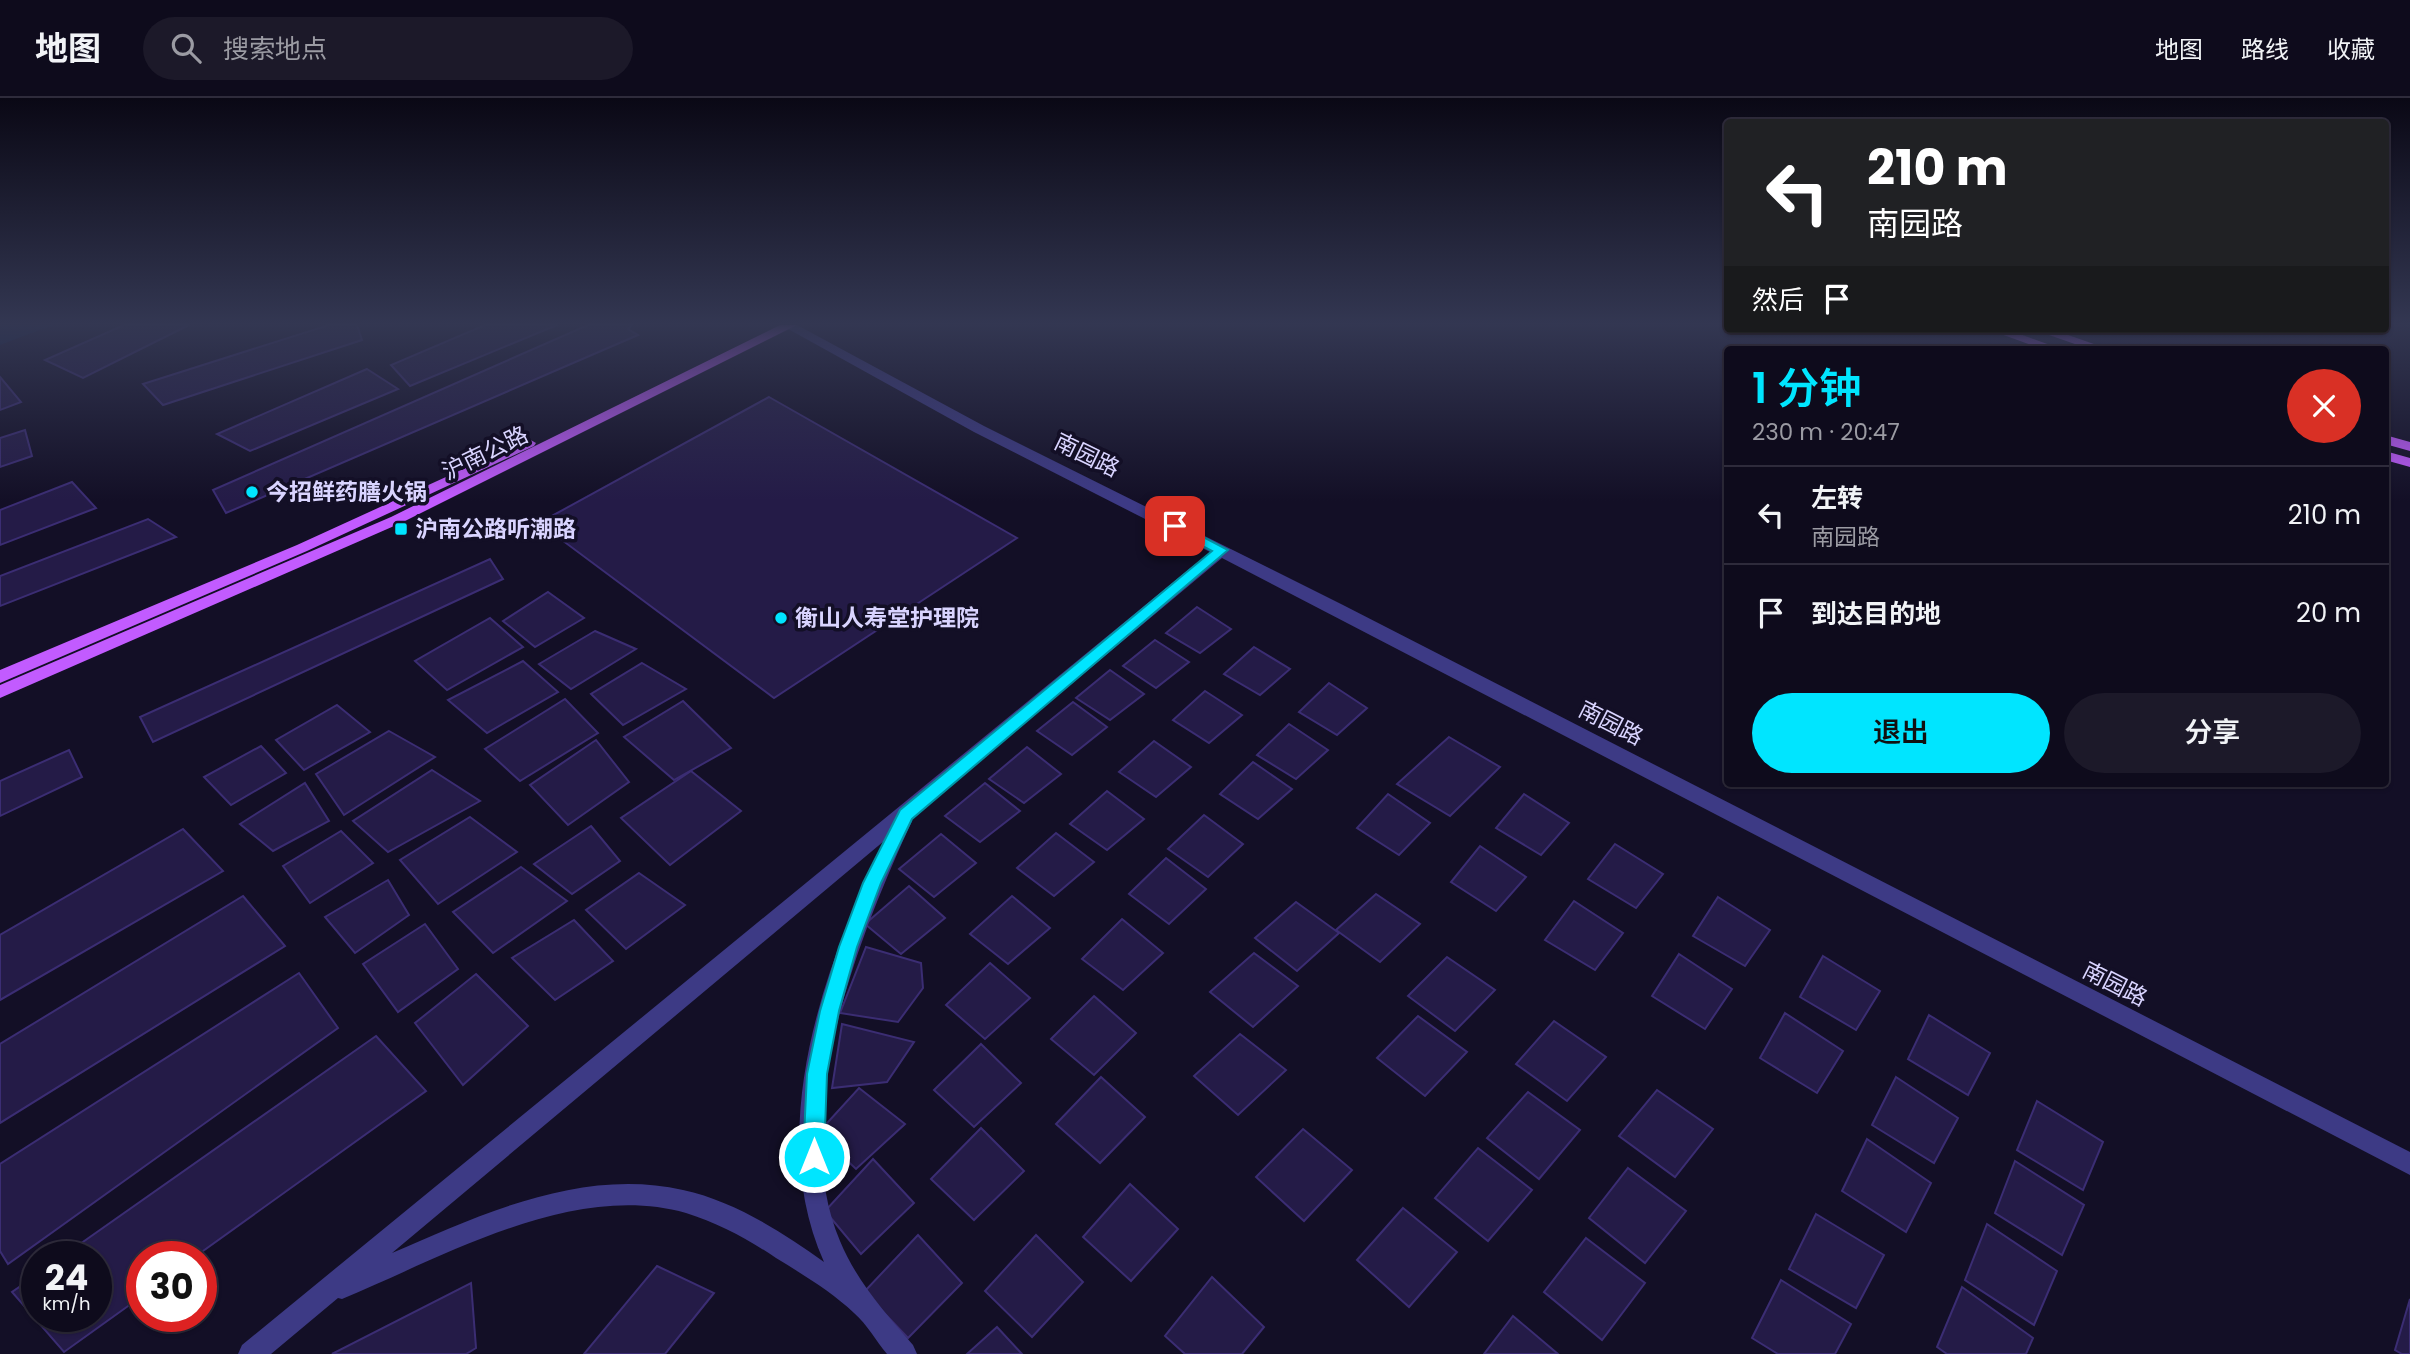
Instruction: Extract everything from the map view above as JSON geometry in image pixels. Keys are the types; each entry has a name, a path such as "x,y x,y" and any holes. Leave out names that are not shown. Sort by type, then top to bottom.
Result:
{"main road":[{"name":"沪南公路","path":"0,677 431,490 648,384"},
{"name":"沪南公路","path":"0,692 407,515 673,384"},
{"path":"2389,440 2410,447"},
{"path":"2389,456 2410,463"}],"street":[{"name":"南园路","path":"895,384 2410,1164"},
{"path":"251,1354 1222,550"},
{"path":"858,1301 822,1225 816,1193 813,1131 817,1074 830,1011 848,947 872,883 906,814"},
{"path":"321,1296 496,1224 572,1202 626,1195 670,1198 724,1216 789,1251 858,1301 904,1354"}],"building":[{"path":"0,384 6,384 21,402 0,410"},
{"path":"144,384 228,384 163,405"},
{"path":"333,384 390,384 398,389 250,451 217,434"},
{"path":"455,384 525,384 226,513 213,490"},
{"name":"衡山人寿堂护理院","path":"769,397 1017,538 774,698 539,523"},
{"path":"25,430 32,456 0,467 0,438"},
{"path":"72,482 96,508 0,545 0,510"},
{"path":"148,519 176,537 0,606 0,576"},
{"path":"490,559 503,579 153,742 140,717"},
{"path":"548,592 584,618 535,647 503,621"},
{"path":"1197,607 1231,629 1200,653 1166,633"},
{"path":"490,618 523,647 447,690 415,661"},
{"path":"595,631 636,649 571,689 539,664"},
{"path":"1155,640 1189,662 1156,688 1123,666"},
{"path":"1254,647 1290,669 1260,695 1224,674"},
{"path":"523,661 558,692 487,733 448,700"},
{"path":"642,663 686,689 623,725 591,694"},
{"path":"1110,670 1144,694 1110,720 1076,698"},
{"path":"1329,683 1367,708 1337,735 1299,712"},
{"path":"1205,691 1242,715 1209,743 1173,720"},
{"path":"565,699 598,733 520,781 485,749"},
{"path":"683,701 731,748 674,780 624,737"},
{"path":"1073,702 1107,727 1072,755 1037,731"},
{"path":"337,705 370,732 304,770 276,740"},
{"path":"1289,724 1328,750 1296,779 1257,755"},
{"path":"389,731 435,757 344,815 316,774"},
{"path":"1449,737 1500,767 1450,816 1397,784"},
{"path":"596,740 629,782 568,825 530,785"},
{"path":"1154,741 1191,767 1156,797 1119,772"},
{"path":"261,746 286,773 231,805 204,777"},
{"path":"1027,747 1061,774 1024,803 989,779"},
{"path":"69,750 82,777 0,816 0,781"},
{"path":"1253,762 1292,789 1258,819 1220,794"},
{"path":"432,770 480,801 388,852 353,821"},
{"path":"691,771 741,811 670,865 621,818"},
{"path":"305,783 329,821 273,851 240,824"},
{"path":"985,783 1020,811 980,842 945,816"},
{"path":"1107,791 1144,819 1107,850 1070,824"},
{"path":"1388,794 1430,823 1399,855 1357,828"},
{"path":"1524,794 1569,823 1541,855 1496,828"},
{"path":"1204,815 1243,844 1208,877 1168,849"},
{"path":"470,817 517,852 438,904 400,860"},
{"path":"591,826 620,861 572,894 534,864"},
{"path":"183,829 223,871 0,1000 0,935"},
{"path":"341,831 373,863 310,903 283,866"},
{"path":"1056,833 1094,862 1054,896 1017,868"},
{"path":"941,834 976,863 934,897 899,869"},
{"path":"1615,844 1663,874 1636,908 1588,879"},
{"path":"1480,846 1526,877 1496,911 1451,882"},
{"path":"1166,858 1206,889 1169,924 1129,894"},
{"path":"521,867 567,901 493,953 453,912"},
{"path":"639,873 685,905 626,949 586,910"},
{"path":"388,880 409,915 355,953 325,917"},
{"path":"909,886 945,918 901,954 865,924"},
{"path":"1376,894 1420,924 1380,962 1336,930"},
{"path":"243,896 285,946 0,1123 0,1044"},
{"path":"1012,896 1050,928 1008,964 970,934"},
{"path":"1718,897 1770,930 1745,966 1693,936"},
{"path":"1574,901 1623,933 1595,970 1545,940"},
{"path":"1296,902 1339,933 1297,971 1255,938"},
{"path":"1122,919 1163,953 1123,990 1082,959"},
{"path":"574,920 613,961 555,1000 512,958"},
{"path":"425,924 458,969 398,1012 363,964"},
{"path":"866,947 921,963 923,988 898,1022 840,1013"},
{"path":"1254,953 1298,986 1253,1027 1210,992"},
{"path":"1679,954 1732,989 1705,1029 1652,996"},
{"path":"1823,956 1880,991 1856,1030 1800,997"},
{"path":"1447,957 1495,990 1455,1031 1408,996"},
{"path":"990,963 1030,998 985,1039 946,1005"},
{"path":"299,973 338,1028 40,1241 21,1241 21,1255 8,1264 0,1251 0,1164"},
{"path":"476,974 528,1026 463,1085 415,1023"},
{"path":"1094,996 1136,1033 1094,1075 1051,1039"},
{"path":"1785,1013 1843,1051 1817,1093 1760,1058"},
{"path":"1929,1015 1990,1053 1968,1095 1908,1059"},
{"path":"1418,1016 1467,1052 1425,1096 1377,1058"},
{"path":"1554,1021 1606,1057 1567,1101 1516,1064"},
{"path":"842,1024 914,1042 887,1082 832,1088"},
{"path":"1240,1034 1286,1070 1238,1115 1194,1076"},
{"path":"376,1036 426,1091 217,1241 126,1241 126,1307 112,1318 112,1241 84,1241"},
{"path":"981,1044 1021,1083 974,1127 934,1090"},
{"path":"1101,1077 1145,1117 1100,1163 1056,1124"},
{"path":"1896,1077 1958,1118 1934,1163 1872,1125"},
{"path":"859,1088 905,1124 856,1169 818,1133"},
{"path":"1657,1090 1713,1129 1675,1177 1619,1136"},
{"path":"1528,1092 1580,1130 1539,1179 1487,1138"},
{"path":"2037,1101 2103,1142 2083,1190 2017,1150"},
{"path":"981,1128 1024,1171 974,1220 931,1179"},
{"path":"1303,1129 1352,1170 1304,1221 1256,1177"},
{"path":"1867,1139 1931,1183 1906,1232 1842,1191"},
{"path":"1478,1148 1532,1190 1488,1241 1435,1198"},
{"path":"873,1159 914,1203 861,1254 825,1211"},
{"path":"2015,1161 2084,1205 2062,1255 1995,1213"},
{"path":"1628,1168 1686,1211 1645,1263 1589,1218"},
{"path":"1130,1184 1178,1229 1131,1281 1083,1237"},
{"path":"1403,1208 1457,1252 1409,1307 1357,1260"},
{"path":"1816,1214 1884,1255 1856,1308 1789,1269"},
{"path":"1987,1224 2057,1271 2034,1325 1965,1280"},
{"path":"918,1235 962,1283 908,1338 864,1292"},
{"path":"1036,1235 1083,1282 1032,1337 985,1291"},
{"path":"1586,1238 1645,1283 1602,1340 1544,1292"},
{"path":"657,1266 714,1293 665,1354 584,1354"},
{"path":"1212,1277 1264,1327 1242,1354 1185,1354 1165,1336"},
{"path":"1781,1280 1851,1324 1835,1354 1778,1354 1752,1338"},
{"path":"471,1283 476,1348 466,1354 332,1354"},
{"path":"21,1286 21,1302 12,1292"},
{"path":"1962,1287 2033,1338 2026,1354 1947,1354 1937,1347"},
{"path":"2410,1299 2410,1354 2402,1354 2395,1350"},
{"path":"1513,1316 1558,1354 1484,1354"},
{"path":"997,1327 1022,1354 967,1354"},
{"path":"47,1332 92,1332 64,1352"}],"place":[{"name":"今招鲜药膳火锅","path":"252,492"},
{"name":"沪南公路听潮路","path":"401,529"},
{"name":"衡山人寿堂护理院","path":"781,618"}],"route":[{"path":"814,1157 817,1074 830,1011 848,947 872,883 906,814 1222,550 1175,526"}]}
